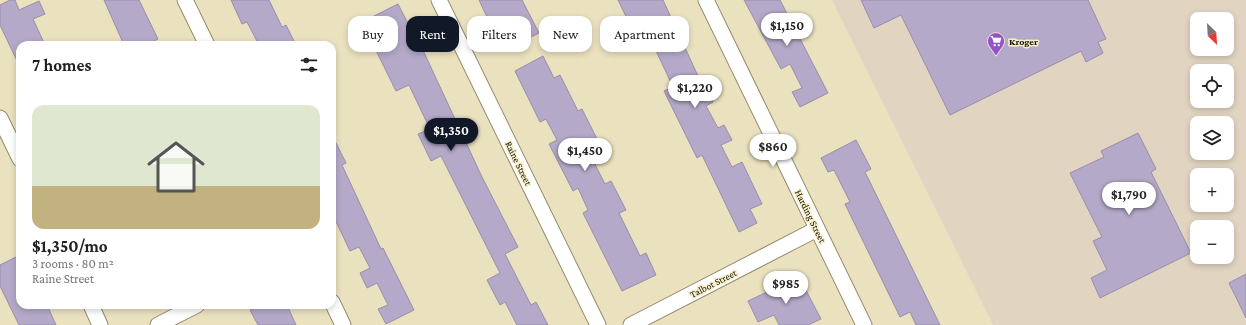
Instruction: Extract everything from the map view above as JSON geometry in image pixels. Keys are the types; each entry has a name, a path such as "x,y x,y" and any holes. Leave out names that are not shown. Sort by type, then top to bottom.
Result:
{"street":[{"path":"185,0 205,41"},
{"name":"Raine Street","path":"440,0 598,325"},
{"name":"Harding Street","path":"706,0 864,325"},
{"path":"0,118 16,151"},
{"name":"Talbot Street","path":"631,325 817,229"},
{"path":"93,309 100,325"},
{"path":"158,325 188,309"},
{"path":"335,309 343,325"}],"shaded area":[{"path":"832,0 1246,0 1246,325 993,325"}],"building":[{"path":"10,0 15,0 19,10 39,1 45,14 33,19 43,41 16,41 16,59 0,25 0,5"},
{"path":"104,0 139,0 158,39 154,41 122,41"},
{"path":"231,0 269,0 282,27 286,25 294,41 257,41 247,22 242,24"},
{"path":"479,0 522,0 530,16 487,16"},
{"path":"618,0 663,0 670,16 626,16"},
{"path":"744,0 780,0 828,93 800,107 792,92 802,88 790,64 781,69"},
{"name":"Kroger","path":"861,0 1088,0 1106,39 1098,42 1103,53 1086,62 1081,51 950,115 901,15 874,28"},
{"path":"398,4 406,20 406,52 424,52 482,177 518,247 505,254 531,305 536,302 548,325 517,325 505,302 500,305 487,280 500,273 441,156 431,161 418,134 430,129 409,85 396,91 377,52 398,52 398,16 374,16"},
{"path":"531,17 539,33 531,37"},
{"path":"657,52 687,52 704,89 706,88 713,102 706,106 718,128 724,125 732,140 721,145 732,167 742,162 762,204 750,209 757,223 739,232 702,155 697,158 664,91 673,87"},
{"path":"543,56 554,78 560,75 578,111 582,109 597,139 585,145 605,184 611,181 626,210 619,213 640,256 646,253 656,275 622,291 583,213 588,210 578,188 573,191 549,144 557,140 546,119 540,122 515,71"},
{"path":"1138,133 1156,169 1151,172 1190,253 1100,298 1091,278 1107,270 1093,241 1102,237 1070,173 1104,157 1101,151"},
{"path":"856,140 871,169 865,172 940,325 916,325 910,312 900,317 845,204 850,202 834,170 828,172 821,158"},
{"path":"336,143 346,163 342,165 381,249 383,248 414,310 386,324 378,309 388,305 377,283 367,288 360,273 370,268 359,247 350,251 336,221"},
{"path":"16,257 16,309 49,309 56,325 19,325 0,286 0,265"},
{"path":"1246,274 1246,318 1229,283"},
{"path":"799,277 821,319 808,325 779,325 774,315 758,322 748,301"},
{"path":"289,309 296,325 258,325 250,310"}],"place":[{"name":"Kroger","path":"996,56"}]}
